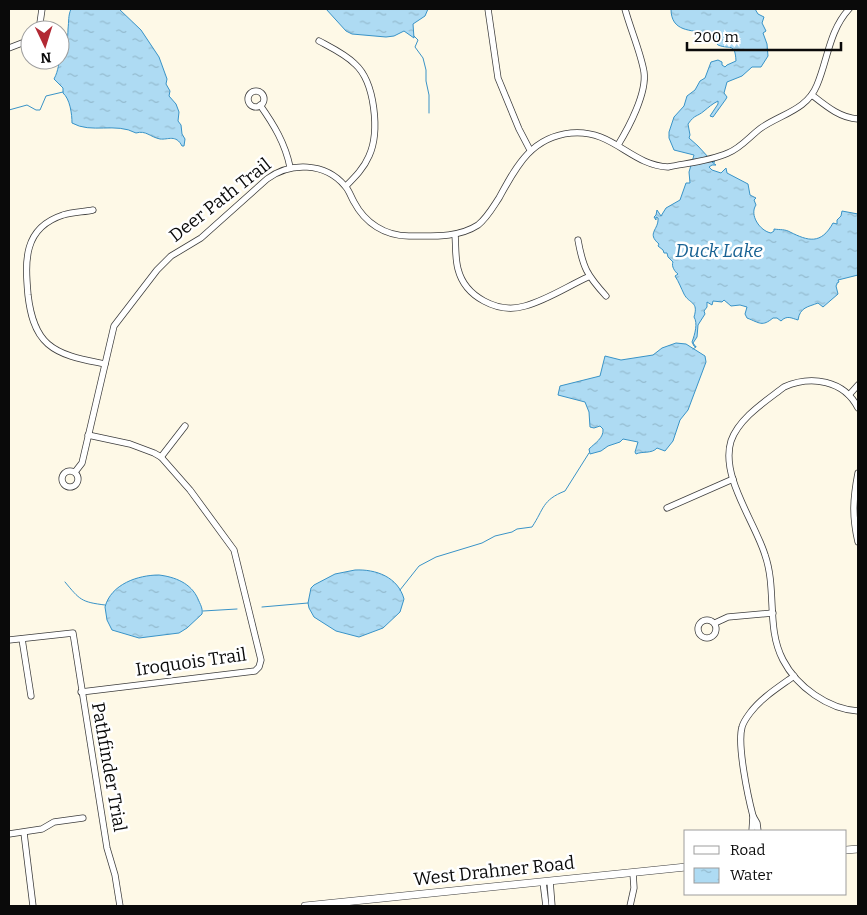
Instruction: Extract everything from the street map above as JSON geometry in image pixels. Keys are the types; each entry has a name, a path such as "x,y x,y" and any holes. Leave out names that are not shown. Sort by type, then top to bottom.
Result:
{"street":[{"path":"488,9 498,78 519,129 530,150"},
{"path":"618,145 632,122 644,84 644,73 625,9"},
{"path":"849,9 840,19 833,32 817,85 812,95 836,113 847,118 858,119"},
{"path":"319,41 356,64 369,85 374,127 373,142 369,156 357,175 346,186"},
{"name":"Deer Path Trail","path":"75,472 82,463 114,326 157,270 171,256 201,238 266,179 277,172 290,167 303,166 326,171 346,186 354,204 365,218 384,232 406,236 456,235 478,225 487,216 511,176 530,150 556,136 571,133 594,134 606,138 643,161 668,167 715,157 736,149 758,130 799,107 812,95"},
{"path":"260,105 281,136 287,150 290,167"},
{"path":"93,210 62,216 46,224 34,235 25,262 31,314 38,332 47,344 60,352 79,359 105,364"},
{"path":"456,235 456,256 462,280 479,298 502,308 526,306 588,277"},
{"path":"578,240 581,257 588,277 606,296"},
{"path":"858,408 849,395 831,384 803,380 784,386 740,424 731,441 729,454 733,480 768,562 775,637 782,660 794,676 812,693 828,703 858,711"},
{"path":"849,395 858,385"},
{"path":"160,457 185,426"},
{"name":"Iroquois Trail","path":"81,692 255,671 260,664 254,630 234,550 190,490 160,457 130,444 88,435"},
{"path":"858,473 853,509 858,542"},
{"path":"667,508 733,480"},
{"path":"715,623 728,617 772,613"},
{"name":"Pathfinder Trial","path":"22,639 73,633 107,848 115,875 120,906"},
{"path":"9,640 22,639 31,696"},
{"path":"758,830 748,797 741,740 742,726 761,701 794,676"},
{"path":"752,830 753,816"},
{"path":"9,834 42,829 54,822 83,818"},
{"path":"24,833 33,906"},
{"name":"West Drahner Road","path":"305,906 360,903 684,867"},
{"path":"630,906 634,888 633,873"},
{"path":"546,906 547,882"},
{"path":"547,882 552,906"}],"water":[{"path":"71,9 119,9 141,30 159,57 167,79 166,84 170,91 169,96 176,104 179,112 178,121 185,139 184,146 175,139 160,139 143,132 136,133 120,128 87,128 72,123 70,107 63,93 63,88 54,79 58,70 70,70 69,16"},
{"path":"326,9 428,9 425,16 413,24 414,38 404,31 394,36 386,37 352,34 346,31"},
{"name":"Duck Lake","path":"671,9 755,9 758,14 764,17 762,23 766,31 763,33 767,44 768,56 761,67 752,67 742,76 727,82 724,93 727,97 713,117 710,116 718,101 694,117 688,124 689,138 715,162 712,162 716,165 709,167 712,170 721,173 726,168 727,173 748,184 750,195 756,198 754,200 756,205 754,213 760,226 771,233 774,229 784,230 808,239 814,239 824,235 833,223 837,224 842,211 858,214 858,275 838,280 839,282 836,286 838,294 823,307 818,303 805,308 798,320 787,318 781,321 773,318 761,323 747,318 745,314 747,307 740,305 731,306 724,300 722,302 713,301 712,305 707,302 705,314 698,325 697,337 693,343 696,347 692,342 696,329 695,308 693,303 684,294 675,276 678,274 674,269 673,262 655,240 653,234 658,218 656,217 656,220 654,217 657,210 661,216 666,208 680,200 686,183 690,183 689,172 694,155 674,150 669,138 669,132 674,117 684,106 687,96 705,78 711,62 718,60 725,67 736,61 733,49 718,45 707,33 678,26 674,22"},
{"path":"676,343 686,344 705,356 706,362 688,410 680,420 673,441 665,451 657,448 652,451 636,454 638,442 623,439 601,451 590,454 589,449 601,438 603,429 600,426 590,427 589,412 585,402 558,395 560,386 600,376 605,356 621,360 653,355 662,348"},
{"path":"355,570 371,571 385,576 397,585 404,599 400,612 383,628 359,637 336,631 314,617 308,603 311,588 314,585 335,574"},
{"path":"159,575 177,579 187,585 195,593 202,614 179,633 139,638 112,630 107,620 105,607 113,592 126,582 134,579"}],"waterway":[{"path":"414,36 418,40 415,47 423,58 426,70 429,113"},
{"path":"9,110 27,105 40,110 46,96 63,92"},
{"path":"400,590 419,566 436,557 482,543 495,536 517,529 532,527 544,506 557,494 565,491 589,453"},
{"path":"65,582 82,599 91,603 105,605"},
{"path":"262,607 308,603"},
{"path":"203,611 237,609"}]}
